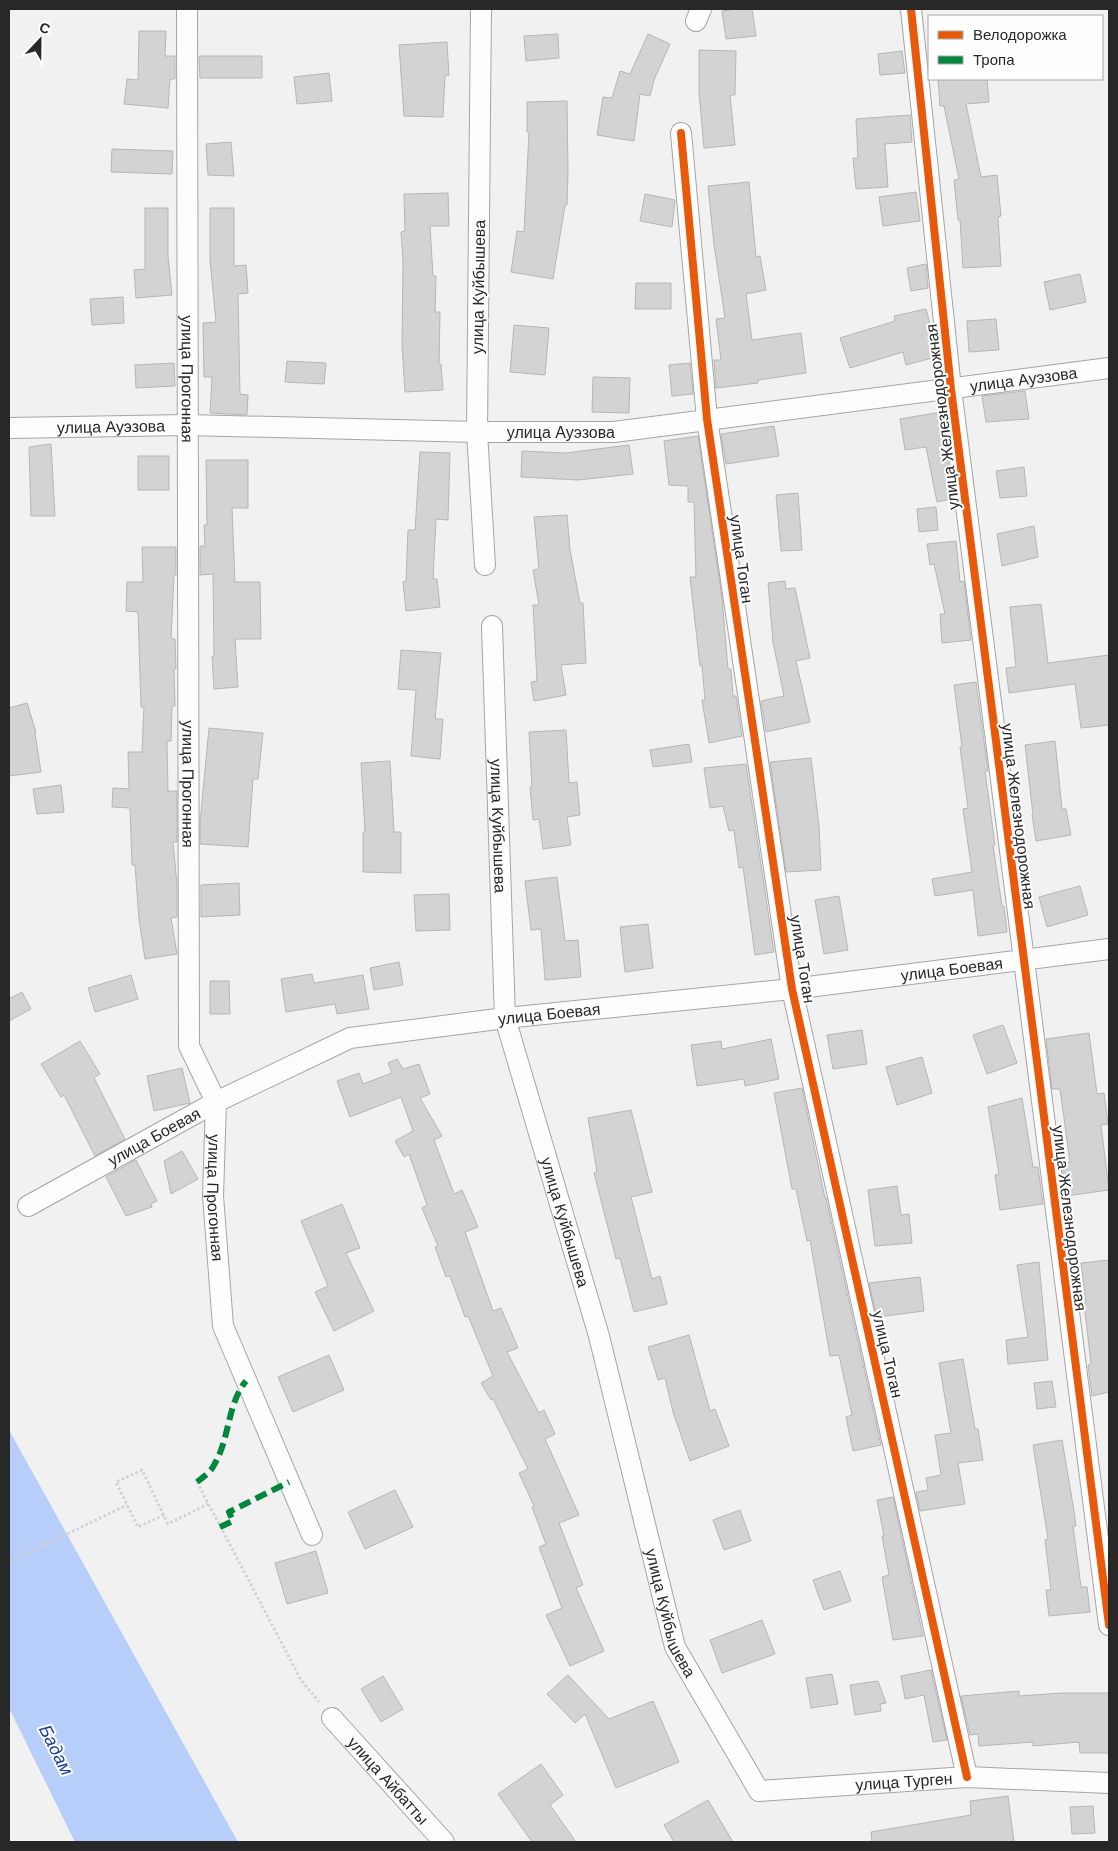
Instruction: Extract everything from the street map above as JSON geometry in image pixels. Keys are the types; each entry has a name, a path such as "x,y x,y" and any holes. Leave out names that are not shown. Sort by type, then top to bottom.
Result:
{"street":[{"name":"улица Прогонная","path":"187,9 189,1046 216,1102 213,1196 223,1326 312,1535"},
{"name":"улица Куйбышева","path":"481,9 477,432 485,565"},
{"name":"улица Железнодорожная","path":"911,9 951,389 1109,1625"},
{"name":"улица Тоган","path":"681,133 707,419 792,989 967,1777"},
{"name":"улица Ауэзова","path":"9,428 187,425 477,432 614,432 1109,368"},
{"name":"улица Куйбышева","path":"492,626 505,1018 599,1336 675,1647 759,1791"},
{"name":"улица Боевая","path":"28,1206 216,1102 350,1038 505,1018 792,989 1109,949"},
{"name":"улица Айбатты","path":"332,1718 444,1842"},
{"name":"улица Турген","path":"759,1791 967,1777 1109,1784"}],"path":[{"path":"164,1514 138,1527 116,1482 142,1470 164,1514 168,1524 208,1504"},
{"path":"197,1482 301,1680 332,1718"},
{"path":"9,1562 127,1505"}],"water":[{"name":"Бадам","path":"9,1430 238,1842 75,1842 9,1708"}],"building":[{"path":"752,9 756,36 726,39 722,11"},
{"path":"139,31 166,31 165,56 175,56 175,79 170,79 168,108 124,104 127,79 138,80"},
{"path":"558,34 559,58 526,61 524,36"},
{"path":"648,34 670,44 654,80 650,96 640,94 634,141 597,135 603,97 612,98 620,71 630,74"},
{"path":"447,42 449,75 445,76 443,117 404,116 399,45"},
{"path":"699,50 736,51 735,95 730,95 735,145 704,148 699,92"},
{"path":"902,51 905,73 880,75 878,54"},
{"path":"199,56 262,56 262,78 200,78"},
{"path":"329,73 332,101 297,104 294,77"},
{"path":"938,80 987,80 989,102 966,104 981,177 997,175 1001,216 998,217 1001,266 963,268 960,220 958,220 954,180 959,179 944,106 940,106"},
{"path":"567,101 567,205 565,205 553,279 511,272 517,231 524,232 529,132 527,132 527,102"},
{"path":"910,115 912,142 885,144 888,187 856,189 853,158 858,158 856,119"},
{"path":"231,142 234,176 208,175 206,144"},
{"path":"112,149 173,151 172,174 111,172"},
{"path":"749,182 756,257 760,256 766,290 746,294 752,340 801,333 806,373 758,380 758,383 716,388 714,360 721,360 716,319 725,318 714,245 708,186"},
{"path":"916,192 920,221 883,226 879,197"},
{"path":"448,193 449,226 430,226 433,276 436,276 435,312 440,312 439,364 441,364 443,390 405,392 402,345 403,262 401,232 405,231 404,194"},
{"path":"645,194 675,200 672,227 640,221"},
{"path":"145,208 168,208 168,256 172,295 136,298 134,270 145,269"},
{"path":"210,208 234,208 234,266 246,265 248,293 238,294 240,394 248,395 247,415 210,413 212,377 204,377 203,323 216,322 210,260"},
{"path":"926,264 928,288 911,291 907,268"},
{"path":"1080,274 1086,302 1050,310 1044,282"},
{"path":"636,283 671,283 671,309 635,309"},
{"path":"123,297 124,323 92,325 90,299"},
{"path":"926,309 934,339 936,357 906,365 903,352 850,368 840,338 895,321 894,316"},
{"path":"996,319 999,350 969,352 967,321"},
{"path":"514,325 549,328 545,375 510,372"},
{"path":"287,361 326,363 324,384 285,382"},
{"path":"174,363 175,386 136,388 135,365"},
{"path":"690,363 693,394 672,396 669,365"},
{"path":"593,377 630,378 629,413 592,412"},
{"path":"1025,391 1029,419 986,422 982,396"},
{"path":"941,412 953,499 937,502 926,447 905,450 900,419"},
{"path":"774,426 779,456 726,464 721,434"},
{"path":"698,436 722,598 728,669 731,669 733,696 736,696 742,736 709,743 702,700 705,700 702,666 700,666 690,577 696,577 694,502 688,502 688,486 669,485 664,441"},
{"path":"51,444 55,516 31,516 29,447"},
{"path":"629,445 633,474 578,480 521,477 522,451 566,453"},
{"path":"420,452 450,453 448,520 436,519 433,579 437,579 440,607 406,611 403,582 406,581 408,530 415,530"},
{"path":"138,456 169,456 169,490 138,490"},
{"path":"206,460 248,460 248,508 232,508 235,582 260,582 261,639 235,639 238,687 214,689 212,656 214,656 213,574 200,575 200,546 205,546 204,525 207,525"},
{"path":"1024,467 1027,496 1000,498 996,471"},
{"path":"798,493 802,550 781,551 776,495"},
{"path":"936,507 938,530 919,532 917,509"},
{"path":"567,515 570,550 580,603 583,603 586,663 561,665 566,695 534,701 531,682 537,681 533,605 539,605 533,570 539,569 534,517"},
{"path":"1034,526 1038,557 1002,566 997,534"},
{"path":"956,541 960,582 964,581 971,640 942,643 940,614 945,614 934,564 930,565 927,544"},
{"path":"142,547 176,547 176,575 174,575 171,639 175,639 175,706 172,706 171,741 167,741 168,791 177,791 177,842 173,842 177,885 177,917 171,918 177,954 145,959 139,919 135,865 132,865 130,808 112,807 113,788 129,789 128,752 142,752 144,707 141,707 138,612 126,611 127,582 143,582"},
{"path":"785,581 786,589 795,588 810,658 796,661 810,722 766,732 761,701 784,696 773,642 768,583"},
{"path":"1041,604 1048,663 1109,655 1109,725 1081,728 1075,684 1009,693 1006,668 1016,667 1010,607"},
{"path":"401,650 441,653 435,719 443,719 440,759 411,756 416,690 398,689"},
{"path":"976,682 988,771 985,771 995,845 993,846 1007,932 978,936 973,890 935,896 932,879 972,872 963,809 968,808 954,685"},
{"path":"27,703 36,732 41,772 9,776 9,708"},
{"path":"209,728 263,733 258,779 253,779 248,847 200,844 200,823"},
{"path":"566,730 569,783 577,782 580,815 567,817 571,845 543,849 539,819 533,820 529,732"},
{"path":"1055,741 1062,809 1066,809 1071,835 1036,841 1025,745"},
{"path":"689,744 692,762 653,767 650,750"},
{"path":"811,758 819,826 821,870 786,872 770,762"},
{"path":"390,761 394,832 401,832 401,873 363,872 363,832 365,832 361,763"},
{"path":"746,764 774,952 755,955 743,867 739,868 734,830 729,831 723,806 710,808 704,768"},
{"path":"61,785 64,812 37,814 33,789"},
{"path":"557,877 565,941 578,940 581,977 545,980 541,929 531,930 525,881"},
{"path":"239,883 240,915 201,917 201,885"},
{"path":"1080,886 1088,915 1047,927 1039,897"},
{"path":"449,894 450,930 416,931 414,895"},
{"path":"839,896 848,950 824,954 815,900"},
{"path":"648,924 653,968 625,972 620,927"},
{"path":"399,962 403,985 374,990 370,968"},
{"path":"312,974 314,983 363,975 369,1009 337,1014 335,1004 286,1012 281,979"},
{"path":"131,975 138,999 95,1012 88,988"},
{"path":"210,981 229,981 230,1014 210,1014"},
{"path":"22,992 31,1009 9,1021 9,999"},
{"path":"1003,1025 1017,1063 987,1074 973,1035"},
{"path":"862,1030 867,1064 833,1069 827,1035"},
{"path":"1089,1033 1097,1094 1104,1093 1108,1124 1101,1125 1109,1190 1066,1196 1062,1163 1070,1162 1060,1089 1052,1089 1046,1039"},
{"path":"771,1039 779,1079 745,1086 744,1079 697,1086 691,1045 721,1041 722,1049"},
{"path":"80,1041 100,1074 94,1078 125,1139 95,1156 64,1095 61,1097 41,1064"},
{"path":"922,1057 932,1093 897,1105 886,1067"},
{"path":"397,1059 403,1069 419,1064 430,1094 420,1098 442,1136 434,1140 454,1194 462,1190 478,1227 465,1232 493,1311 501,1308 518,1348 507,1352 539,1413 544,1410 555,1434 545,1439 579,1515 559,1523 583,1585 576,1588 604,1651 570,1666 546,1615 562,1608 539,1547 546,1544 532,1507 534,1506 519,1473 528,1469 493,1399 491,1400 481,1383 493,1376 468,1316 465,1317 450,1276 446,1277 435,1247 438,1246 422,1208 427,1205 409,1154 404,1157 395,1141 413,1131 401,1097 350,1117 337,1081 359,1073 363,1084 392,1073 388,1063"},
{"path":"182,1068 190,1103 154,1111 147,1076"},
{"path":"802,1088 881,1445 853,1451 846,1417 852,1415 839,1355 830,1356 810,1240 807,1241 796,1189 792,1189 774,1093"},
{"path":"1022,1098 1033,1167 1038,1167 1043,1204 1000,1210 995,1175 999,1174 988,1107"},
{"path":"631,1110 652,1192 631,1197 652,1279 660,1276 667,1304 634,1312 620,1258 616,1259 594,1173 597,1172 588,1118"},
{"path":"182,1151 198,1179 171,1194 164,1161"},
{"path":"136,1160 157,1201 151,1204 152,1207 126,1216 106,1177"},
{"path":"897,1186 901,1215 909,1214 912,1243 875,1246 868,1190"},
{"path":"342,1204 360,1248 346,1253 374,1311 334,1331 315,1292 328,1286 301,1221"},
{"path":"1109,1260 1109,1392 1092,1396 1088,1365 1091,1364 1084,1303 1086,1303 1081,1263"},
{"path":"1039,1262 1048,1360 1008,1364 1006,1340 1028,1337 1017,1265"},
{"path":"920,1277 924,1311 877,1317 869,1283"},
{"path":"689,1335 710,1411 715,1409 729,1446 690,1461 673,1412 665,1378 658,1380 648,1347"},
{"path":"329,1355 344,1390 293,1412 278,1377"},
{"path":"963,1359 975,1429 978,1429 983,1460 958,1463 965,1504 920,1511 916,1492 928,1490 926,1478 941,1475 935,1435 951,1433 939,1363"},
{"path":"1052,1381 1056,1407 1037,1409 1034,1383"},
{"path":"1062,1440 1076,1526 1073,1526 1081,1587 1087,1587 1090,1612 1049,1616 1046,1590 1051,1590 1045,1540 1048,1539 1033,1445"},
{"path":"395,1490 413,1527 365,1549 348,1512"},
{"path":"893,1497 923,1636 893,1640 882,1577 889,1575 877,1500"},
{"path":"740,1510 751,1541 724,1550 713,1520"},
{"path":"316,1551 328,1593 287,1604 275,1563"},
{"path":"840,1571 851,1601 824,1610 813,1580"},
{"path":"762,1620 775,1654 722,1673 710,1640"},
{"path":"931,1670 947,1740 933,1742 924,1695 905,1699 901,1676"},
{"path":"832,1674 838,1704 811,1708 806,1678"},
{"path":"568,1675 609,1719 653,1701 679,1762 616,1788 585,1714 575,1723 547,1694"},
{"path":"383,1676 403,1709 381,1722 361,1689"},
{"path":"878,1681 886,1703 880,1704 881,1711 855,1715 850,1685"},
{"path":"1019,1691 1019,1696 1062,1693 1109,1693 1109,1753 1080,1753 1079,1742 1033,1746 1033,1742 979,1746 978,1734 970,1735 961,1696"},
{"path":"541,1764 563,1795 550,1805 576,1842 532,1842 498,1794"},
{"path":"1008,1796 1014,1842 872,1842 871,1832 971,1815 970,1801"},
{"path":"708,1800 733,1842 674,1842 664,1825"},
{"path":"1093,1806 1095,1833 1072,1834 1070,1807"}],"marked path":[{"path":"197,1482 213,1468 223,1444 235,1400 246,1381"},
{"path":"220,1527 233,1521 229,1512 289,1482"}],"cycle path":[{"path":"911,9 951,389 1109,1625"},
{"path":"681,133 707,419 792,989 967,1777"}]}
